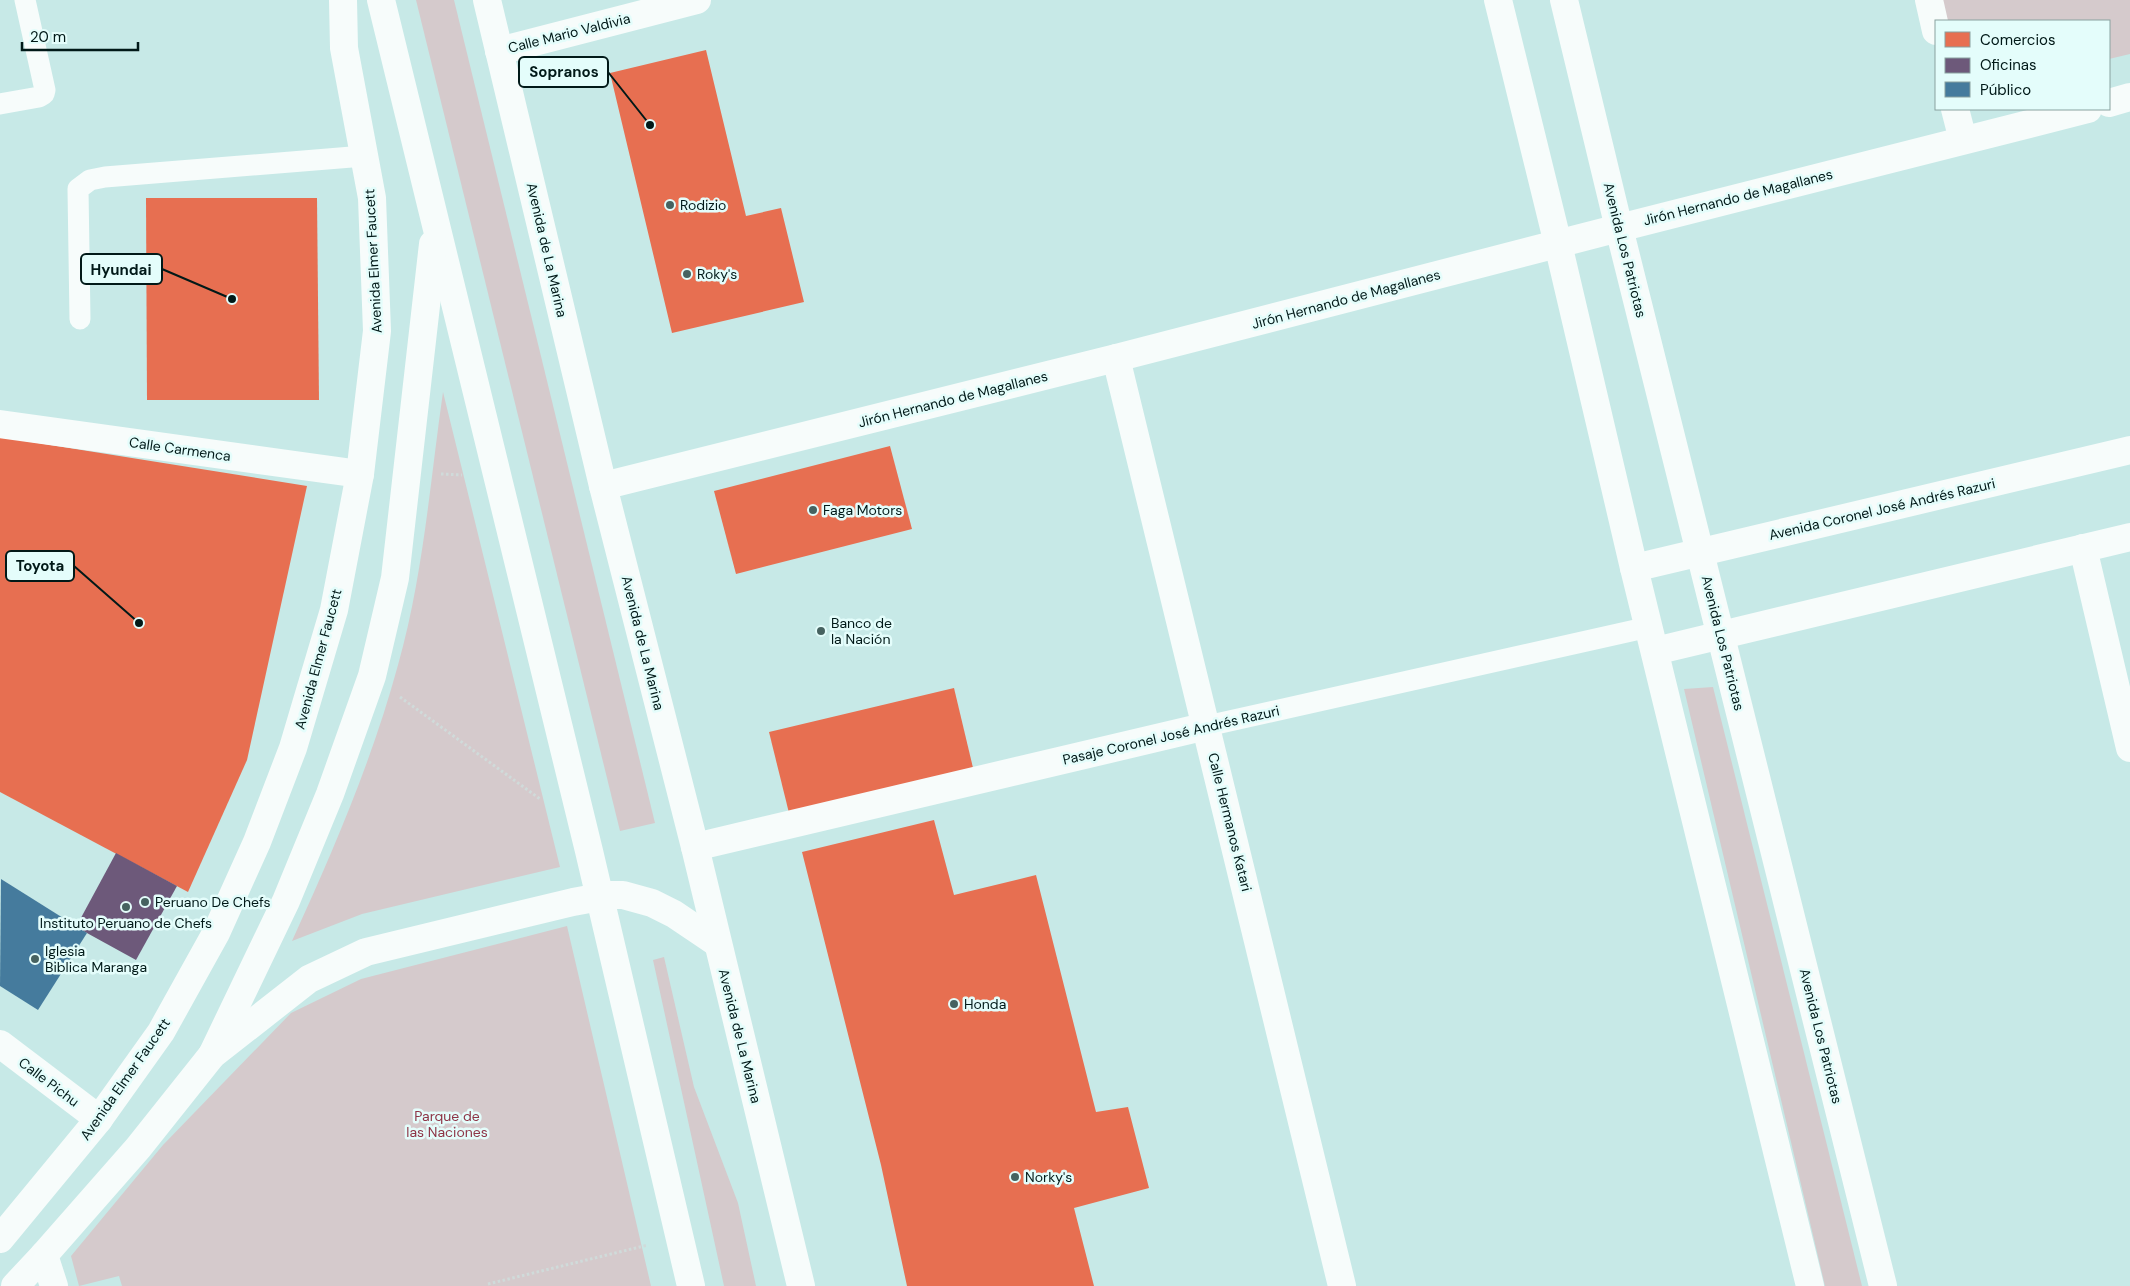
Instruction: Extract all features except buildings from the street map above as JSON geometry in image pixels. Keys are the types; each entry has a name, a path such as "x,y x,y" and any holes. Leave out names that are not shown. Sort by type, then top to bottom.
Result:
{"main road":[{"name":"Avenida Elmer Faucett","path":"0,1239 99,1119 161,1032 216,933 257,842 293,748 334,610 360,474 377,332 372,198 344,48 343,0"},
{"path":"381,0 600,896 691,1286"},
{"name":"Avenida de La Marina","path":"488,0 603,486 695,847 801,1286"},
{"name":"Calle Mario Valdivia","path":"500,51 697,0"},
{"path":"1498,0 1558,244 1634,568 1810,1286"},
{"name":"Avenida Los Patriotas","path":"1564,0 1619,228 1884,1286"},
{"path":"1929,0 1935,27"},
{"path":"2110,103 2130,97"},
{"path":"1955,110 1963,140"},
{"name":"Jirón Hernando de Magallanes","path":"603,486 1116,358 2084,110"},
{"path":"15,1286 138,1148 212,1055 286,901 330,794 372,676 396,578 436,225"},
{"name":"Calle Hermanos Katari","path":"1116,358 1342,1286"},
{"name":"Calle Carmenca","path":"0,424 360,474"},
{"name":"Avenida Coronel José Andrés Razuri","path":"1634,568 2130,450"},
{"path":"1652,639 1722,635 2130,537"},
{"path":"2083,548 2130,748"},
{"name":"Pasaje Coronel José Andrés Razuri","path":"695,847 1207,726"},
{"path":"212,1055 309,979 366,952 434,934 600,896 623,895 652,903 674,914 717,942"},
{"name":"Calle Pichu","path":"0,1044 99,1119"},
{"path":"44,1255 54,1286"}],"lane":[{"path":"0,104 39,97 44,94 45,90 25,0"},
{"path":"80,319 78,189 90,180 114,176 364,156"},
{"name":"Pasaje Coronel José Andrés Razuri","path":"1207,726 1652,639"}],"path":[{"path":"372,676 545,804"},
{"path":"488,1284 680,1237"}],"green space":[{"path":"416,0 454,0 655,823 620,831"},
{"path":"1939,0 2130,0 2130,54 2110,59 2110,20 1944,20"},
{"path":"443,392 560,867 362,914 292,941 351,805 388,701 398,665 407,632 420,564"},
{"path":"1713,687 1862,1286 1825,1286 1684,689"},
{"name":"Parque de las Naciones","path":"567,926 651,1286 122,1286 119,1276 79,1286 71,1256 163,1145 291,1013 361,979"},
{"path":"664,957 694,1087 738,1203 756,1286 724,1286 653,960"}],"place":[{"name":"Sopranos","path":"650,125"},
{"name":"Rodizio","path":"670,205"},
{"name":"Roky's","path":"687,274"},
{"name":"Hyundai","path":"232,299"},
{"name":"Faga Motors","path":"813,510"},
{"name":"Toyota","path":"139,623"},
{"name":"Banco de la Nación","path":"821,631"},
{"name":"Peruano De Chefs","path":"145,902"},
{"name":"Instituto Peruano de Chefs","path":"126,907"},
{"name":"Iglesia Biblica Maranga","path":"35,959"},
{"name":"Honda","path":"954,1004"},
{"name":"Norky's","path":"1015,1177"}]}
